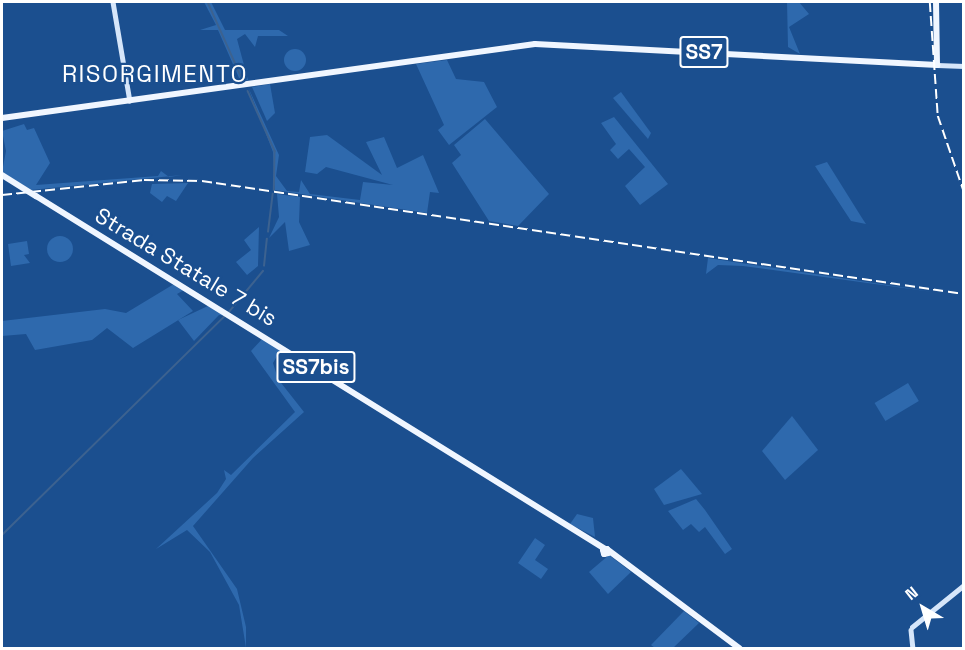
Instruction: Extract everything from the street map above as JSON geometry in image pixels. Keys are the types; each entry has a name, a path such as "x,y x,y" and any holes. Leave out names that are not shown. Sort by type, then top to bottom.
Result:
{"main road":[{"path":"936,2 937,65"},
{"name":"SS7","path":"2,118 541,44 937,65"},
{"name":"Strada Statale 7 bis","path":"2,175 597,543 739,648"}],"street":[{"path":"113,2 130,101"},
{"name":"SS7","path":"937,65 963,66"},
{"path":"913,648 912,629 963,585"}],"shaded area":[{"path":"204,2 211,2 225,30 279,30 288,36 258,36 255,47 245,34 237,39 248,80 234,82 239,78 218,30 200,30 216,25"},
{"path":"787,2 799,2 809,14 789,27 800,54 788,47"},
{"path":"291,49 299,49 306,56 306,64 299,71 291,71 284,64 284,56"},
{"path":"447,60 456,79 484,82 497,107 449,145 438,130 444,125 416,64"},
{"path":"270,84 275,113 267,121 252,87"},
{"path":"248,87 279,155 276,176 287,191 299,192 301,180 310,194 360,200 363,182 393,185 326,167 317,174 305,172 310,137 327,135 382,175 366,142 384,137 397,168 423,155 439,193 430,192 427,213 275,190 273,152"},
{"path":"621,92 651,133 648,139 613,98"},
{"path":"614,117 668,184 640,205 625,186 645,167 629,149 618,159 610,150 616,144 601,123"},
{"path":"485,119 549,194 518,226 489,221 452,163 461,155 454,145"},
{"path":"24,124 27,130 34,128 50,163 36,185 158,176 161,171 168,176 31,190 2,172 6,151 2,131"},
{"path":"827,162 866,224 851,221 815,166"},
{"path":"188,183 176,201 167,196 162,202 150,193 152,184"},
{"path":"277,194 300,197 299,222 310,245 289,251 285,222 269,238 279,217"},
{"path":"259,227 258,266 247,275 236,262 251,250 244,240"},
{"path":"60,236 69,240 73,249 69,258 60,262 51,258 47,249 51,240"},
{"path":"27,241 29,254 24,255 30,263 11,266 8,244"},
{"path":"708,258 933,292 743,266 718,265 706,274"},
{"path":"174,284 184,290 177,294 193,311 133,348 107,328 92,340 35,350 26,334 2,336 2,321 105,309 126,313"},
{"path":"210,305 228,316 219,315 194,341 178,320"},
{"path":"264,337 305,366 280,351 273,363 278,379 304,412 253,458 193,526 237,589 246,627 246,648 239,605 210,552 187,530 156,549 217,493 226,479 224,470 231,475 295,412 251,351"},
{"path":"908,383 919,401 885,421 875,403"},
{"path":"792,416 818,450 785,480 762,451"},
{"path":"681,469 702,494 664,505 654,489"},
{"path":"696,499 732,549 725,554 705,527 699,532 691,524 683,530 668,511"},
{"path":"577,514 593,518 595,537 570,524"},
{"path":"535,538 545,545 535,560 548,569 541,579 518,563"},
{"path":"609,555 631,572 608,594 589,572"},
{"path":"684,611 699,623 673,648 655,648 651,645"}],"waterway":[{"path":"208,2 242,78"},
{"path":"248,91 275,151 274,190"},
{"path":"268,232 273,194"},
{"path":"264,266 267,239"},
{"path":"229,312 263,271"},
{"path":"2,535 224,317"}],"railway":[{"path":"930,2 938,116 964,192"},
{"path":"2,195 144,180 202,181 964,294"}],"district":[{"name":"RISORGIMENTO","path":"155,74"}]}
